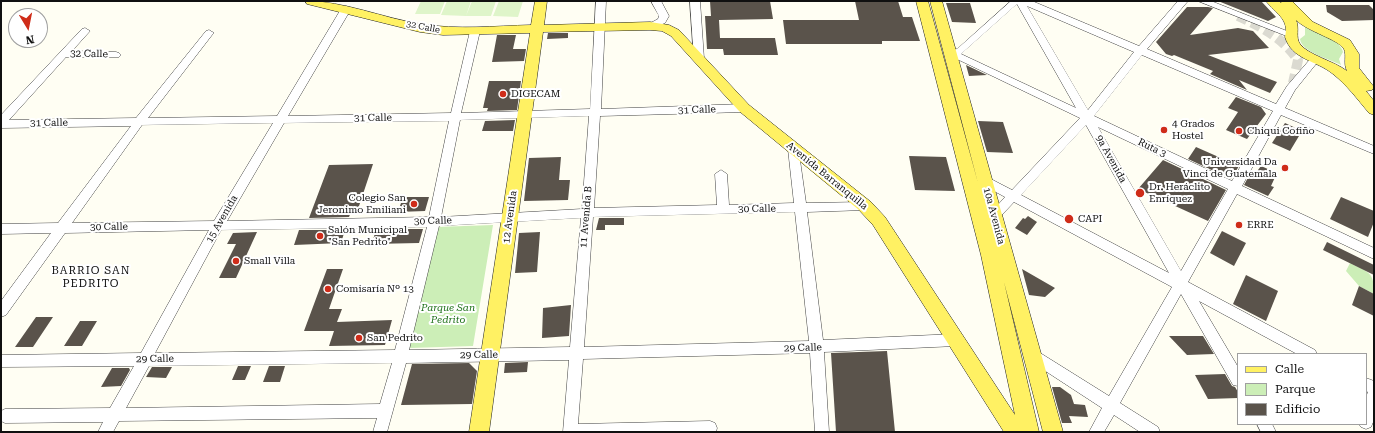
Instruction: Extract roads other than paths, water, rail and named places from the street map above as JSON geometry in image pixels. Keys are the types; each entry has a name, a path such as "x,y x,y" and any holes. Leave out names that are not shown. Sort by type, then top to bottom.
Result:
{"main road":[{"name":"32 Calle","path":"311,1 392,11 421,21 438,24 537,28"},
{"name":"12 Avenida","path":"479,432 541,1"},
{"name":"10a Avenida","path":"922,1 1032,355 1053,432"},
{"path":"931,1 943,42 950,52"},
{"name":"10a Avenida","path":"936,1 985,181 1029,432"},
{"path":"1272,1 1293,25 1294,30 1292,41 1296,47 1315,59 1334,68 1374,110"},
{"path":"1284,1 1310,25 1334,36 1347,45 1352,54 1350,61 1351,67 1374,94"},
{"name":"32 Calle","path":"343,5 429,30 475,31 598,26 650,26"},
{"name":"Avenida Barranquilla","path":"650,26 665,28 675,33 744,108 865,206 879,221 1015,432"}],"street":[{"name":"11 Avenida B","path":"570,431 595,114 598,26 601,1"},
{"path":"650,26 662,21 664,16 656,1"},
{"path":"695,1 698,59"},
{"path":"950,52 960,51 1016,1"},
{"name":"9a Avenida","path":"1020,1 1088,117 1180,283 1237,378"},
{"path":"1024,1 1374,150"},
{"path":"991,222 1013,195 1088,117 1140,51 1183,1"},
{"path":"1203,1 1292,35"},
{"name":"15 Avenida","path":"105,432 218,225 280,119 343,5"},
{"path":"1217,6 1227,12"},
{"path":"1,123 85,31"},
{"path":"380,432 401,356 434,222 455,117 475,31"},
{"path":"1,311 140,121 209,33"},
{"name":"Ruta 3","path":"950,52 1374,254"},
{"name":"32 Calle","path":"63,54 116,54"},
{"path":"1096,432 1280,109 1292,85 1315,59"},
{"name":"31 Calle","path":"1,123 455,117 595,114 744,108"},
{"path":"794,149 817,347 822,432"},
{"path":"721,174 724,210"},
{"path":"985,181 1180,283 1308,353"},
{"name":"30 Calle","path":"1,229 434,222 586,214 865,206"},
{"name":"29 Calle","path":"1,361 575,353 817,347 956,340"},
{"path":"1032,355 1154,432"},
{"path":"1367,419 1374,394"},
{"path":"5,416 386,411"},
{"path":"570,431 710,428"}],"tunnel":[{"path":"1238,16 1255,24 1279,39 1292,52 1298,60 1293,83"}],"place":[{"name":"DIGECAM","path":"503,94"},
{"name":"4 Grados Hostel","path":"1164,130"},
{"name":"Chiqui Cofiño","path":"1239,131"},
{"name":"Universidad Da Vinci de Guatemala","path":"1285,168"},
{"name":"Dr. Heráclito Enríquez","path":"1140,193"},
{"name":"Colegio San Jeronimo Emiliani","path":"414,204"},
{"name":"CAPI","path":"1069,219"},
{"name":"ERRE","path":"1239,225"},
{"name":"Salón Municipal \"San Pedrito\"","path":"320,236"},
{"name":"Small Villa","path":"236,261"},
{"name":"Comisaría Nº 13","path":"328,289"},
{"name":"San Pedrito","path":"359,338"}],"district":[{"name":"BARRIO SAN PEDRITO","path":"91,277"}],"park label":[{"name":"Parque San Pedrito","path":"448,314"}]}
